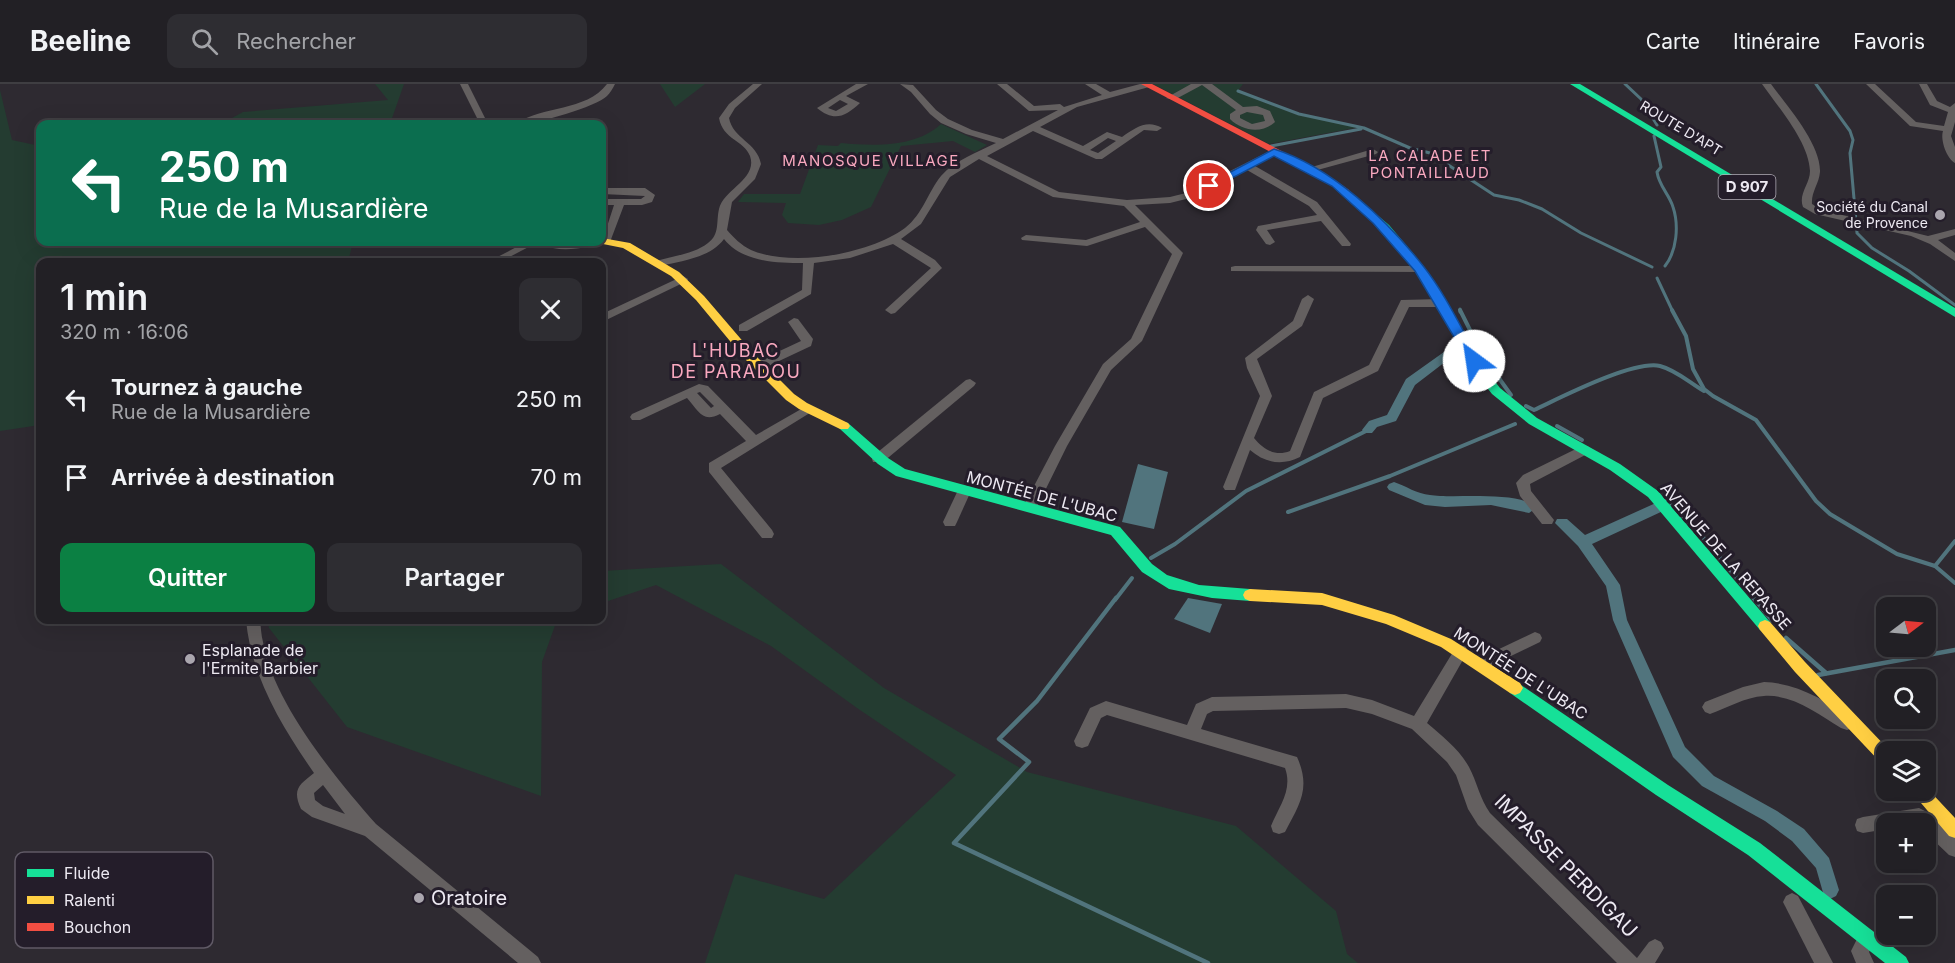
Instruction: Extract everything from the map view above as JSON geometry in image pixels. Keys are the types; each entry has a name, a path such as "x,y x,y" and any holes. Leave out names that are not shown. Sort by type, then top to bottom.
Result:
{"street":[{"path":"464,84 481,120"},
{"path":"534,120 593,101 604,94 611,84"},
{"path":"758,84 732,106 724,118 726,129 752,152 755,164 749,180 728,200 722,220 723,231 729,240 739,247 768,258 809,260 855,254 893,240 922,217 947,174 978,155 1074,105"},
{"path":"842,95 864,84"},
{"path":"904,84 915,90 930,109 941,118 968,131 1003,142"},
{"path":"1001,84 1032,109 1044,110 1074,105 1145,84"},
{"path":"1089,84 1109,95"},
{"name":"AVENUE DE LA REPASSE","path":"1145,84 1333,181 1349,194 1397,242 1420,269 1474,361 1496,391 1535,422 1635,479 1659,499 1800,667 1876,747"},
{"path":"1171,98 1198,84"},
{"path":"1206,84 1241,110"},
{"name":"ROUTE D'APT","path":"1574,84 1955,313"},
{"path":"1766,84 1812,154 1815,178 1806,198 1807,205 1828,214 1929,239 1955,258"},
{"path":"1870,84 1912,123 1920,126 1950,127"},
{"path":"1923,84 1933,103 1954,109 1948,145 1955,160"},
{"path":"1032,127 1099,157 1143,127 1157,128"},
{"path":"1083,150 1107,135 1123,140"},
{"path":"978,155 1058,195 1127,203 1166,201 1190,195 1274,152"},
{"path":"1310,169 1373,152"},
{"path":"1248,166 1313,204 1346,244"},
{"path":"606,191 645,191 650,194 644,202 606,202"},
{"path":"606,232 620,202"},
{"path":"1029,507 1108,365 1134,344 1178,257 1175,248 1127,203"},
{"path":"1270,242 1261,230 1263,228 1324,217"},
{"path":"1026,238 1087,243 1147,224"},
{"path":"704,250 717,241 723,231"},
{"path":"1929,239 1955,232"},
{"path":"891,310 937,268 932,262 893,240"},
{"name":"MONTÉE DE L'UBAC","path":"606,241 622,243 660,263 683,279 711,308 758,366 807,411 850,430 878,459 900,474 1119,533 1151,572 1175,586 1220,593 1322,599 1416,629 1461,651 1662,790 1754,849 1900,963"},
{"path":"501,258 525,246"},
{"path":"660,263 704,250 739,247"},
{"path":"743,328 807,292 809,260"},
{"path":"1235,269 1420,269"},
{"path":"606,316 683,279"},
{"path":"1230,487 1266,396 1253,368 1251,358 1298,323 1308,299"},
{"path":"1248,438 1252,446 1265,455 1278,458 1293,455 1316,397 1374,368 1405,303 1441,303"},
{"path":"758,366 807,342 794,322"},
{"path":"878,459 970,383"},
{"path":"636,417 689,392 708,413 721,408 755,442"},
{"path":"767,534 714,468 807,411"},
{"path":"1547,520 1523,491 1523,483 1528,478 1584,450"},
{"path":"950,522 964,491"},
{"path":"253,624 253,637 273,693 325,774 351,809 370,830 532,963"},
{"path":"1481,664 1535,638"},
{"path":"1192,733 1201,709 1212,704 1346,701 1372,707 1418,724 1461,651"},
{"path":"1710,707 1756,691 1773,690 1797,696 1859,730"},
{"path":"1082,741 1095,713 1106,708 1291,762 1295,772 1296,792 1279,826"},
{"name":"IMPASSE PERDIGAU","path":"1418,724 1453,757 1467,781 1478,812 1484,819 1630,963"},
{"path":"325,774 305,790 304,796 307,804 318,812 370,830"},
{"path":"1928,801 1955,830"},
{"path":"1863,825 1919,816 1955,849"},
{"path":"1792,902 1824,963"},
{"path":"1865,963 1860,951 1867,937"}],"green space":[{"path":"375,84 404,84 391,120 228,120 243,112 388,100"},
{"path":"660,84 705,84 675,107"},
{"path":"1153,84 1243,84 1237,92 1298,115 1360,127 1269,144"},
{"path":"0,90 12,140 36,145 36,246 352,246 349,258 36,258 36,426 0,431"},
{"path":"941,124 987,145 975,152 953,141 901,146 871,207 842,220 819,225 788,223 782,215 786,203 738,202 744,194 800,194 818,145 894,144 919,138"},
{"path":"721,564 884,688 1027,772 1236,826 1336,911 1347,954 1358,963 705,963 735,874 824,899 956,775 771,646 656,585 606,602 606,571"},
{"path":"268,624 556,624 542,662 541,796 347,727"}],"water":[{"path":"1138,464 1168,472 1154,529 1122,522"},
{"path":"1188,598 1222,604 1210,633 1174,619"}],"waterway":[{"path":"1625,84 1641,99 1657,125"},
{"path":"1816,84 1850,131 1853,140 1850,153 1857,233 1872,248 1909,271 1955,305"},
{"path":"1238,91 1299,114 1364,128 1410,148 1430,153 1494,195 1519,200 1542,209 1581,233 1652,267"},
{"path":"1271,146 1361,129"},
{"path":"1654,136 1661,167 1657,172 1658,177 1671,202 1676,222 1676,238 1665,266"},
{"path":"1657,278 1672,311"},
{"path":"1460,310 1483,356 1511,395"},
{"path":"1672,311 1686,336 1693,369 1704,389 1756,420 1816,501 1830,514 1897,554 1935,566"},
{"path":"1368,430 1373,424 1392,418 1410,382 1458,346"},
{"path":"1526,406 1534,410 1615,374 1648,366 1660,366 1672,370 1704,391"},
{"path":"1288,512 1390,476 1515,424"},
{"path":"1557,426 1582,440"},
{"path":"1151,558 1175,544 1246,491 1368,430"},
{"path":"1394,487 1425,500 1445,502 1491,500 1529,508"},
{"path":"1667,499 1702,536 1755,600"},
{"path":"1583,542 1658,507"},
{"path":"1562,523 1583,542"},
{"path":"1935,566 1955,541"},
{"path":"1583,542 1613,585 1620,620 1679,752 1708,781 1771,816 1798,835 1823,864 1830,890"},
{"path":"1935,566 1955,583"},
{"path":"1115,600 1132,578"},
{"path":"1116,598 1037,701 999,739 1029,762 954,843 1208,963"},
{"path":"1754,598 1772,620"},
{"path":"1786,638 1826,673"},
{"path":"1818,675 1955,650"}],"traffic: fast":[{"path":"1574,84 1955,313"},
{"path":"1344,190 1385,227 1412,259 1434,290 1478,368 1496,391 1533,421 1615,467 1653,494 1765,626"},
{"path":"844,426 883,461 901,473 1115,531 1147,568 1174,585 1212,593 1250,595"},
{"path":"1515,688 1662,790 1754,849 1900,963"}],"traffic: slow":[{"path":"606,242 626,245 675,274 700,298 748,355 790,397 844,426"},
{"path":"1250,595 1322,599 1389,619 1446,643 1515,688"},
{"path":"1765,626 1800,667 1876,746"},
{"path":"1928,801 1955,830"}],"traffic: jam":[{"path":"1145,84 1323,176 1344,190"}],"place":[{"name":"Société du Canal de Provence","path":"1940,215"},
{"name":"Esplanade de l'Ermite Barbier","path":"190,659"},
{"name":"Oratoire","path":"419,898"}],"district":[{"name":"MANOSQUE VILLAGE","path":"871,161"},
{"name":"LA CALADE ET PONTAILLAUD","path":"1430,164"},
{"name":"L'HUBAC DE PARADOU","path":"736,361"}],"route":[{"path":"1209,186 1274,152 1336,183 1376,220 1420,269 1474,361"}]}
